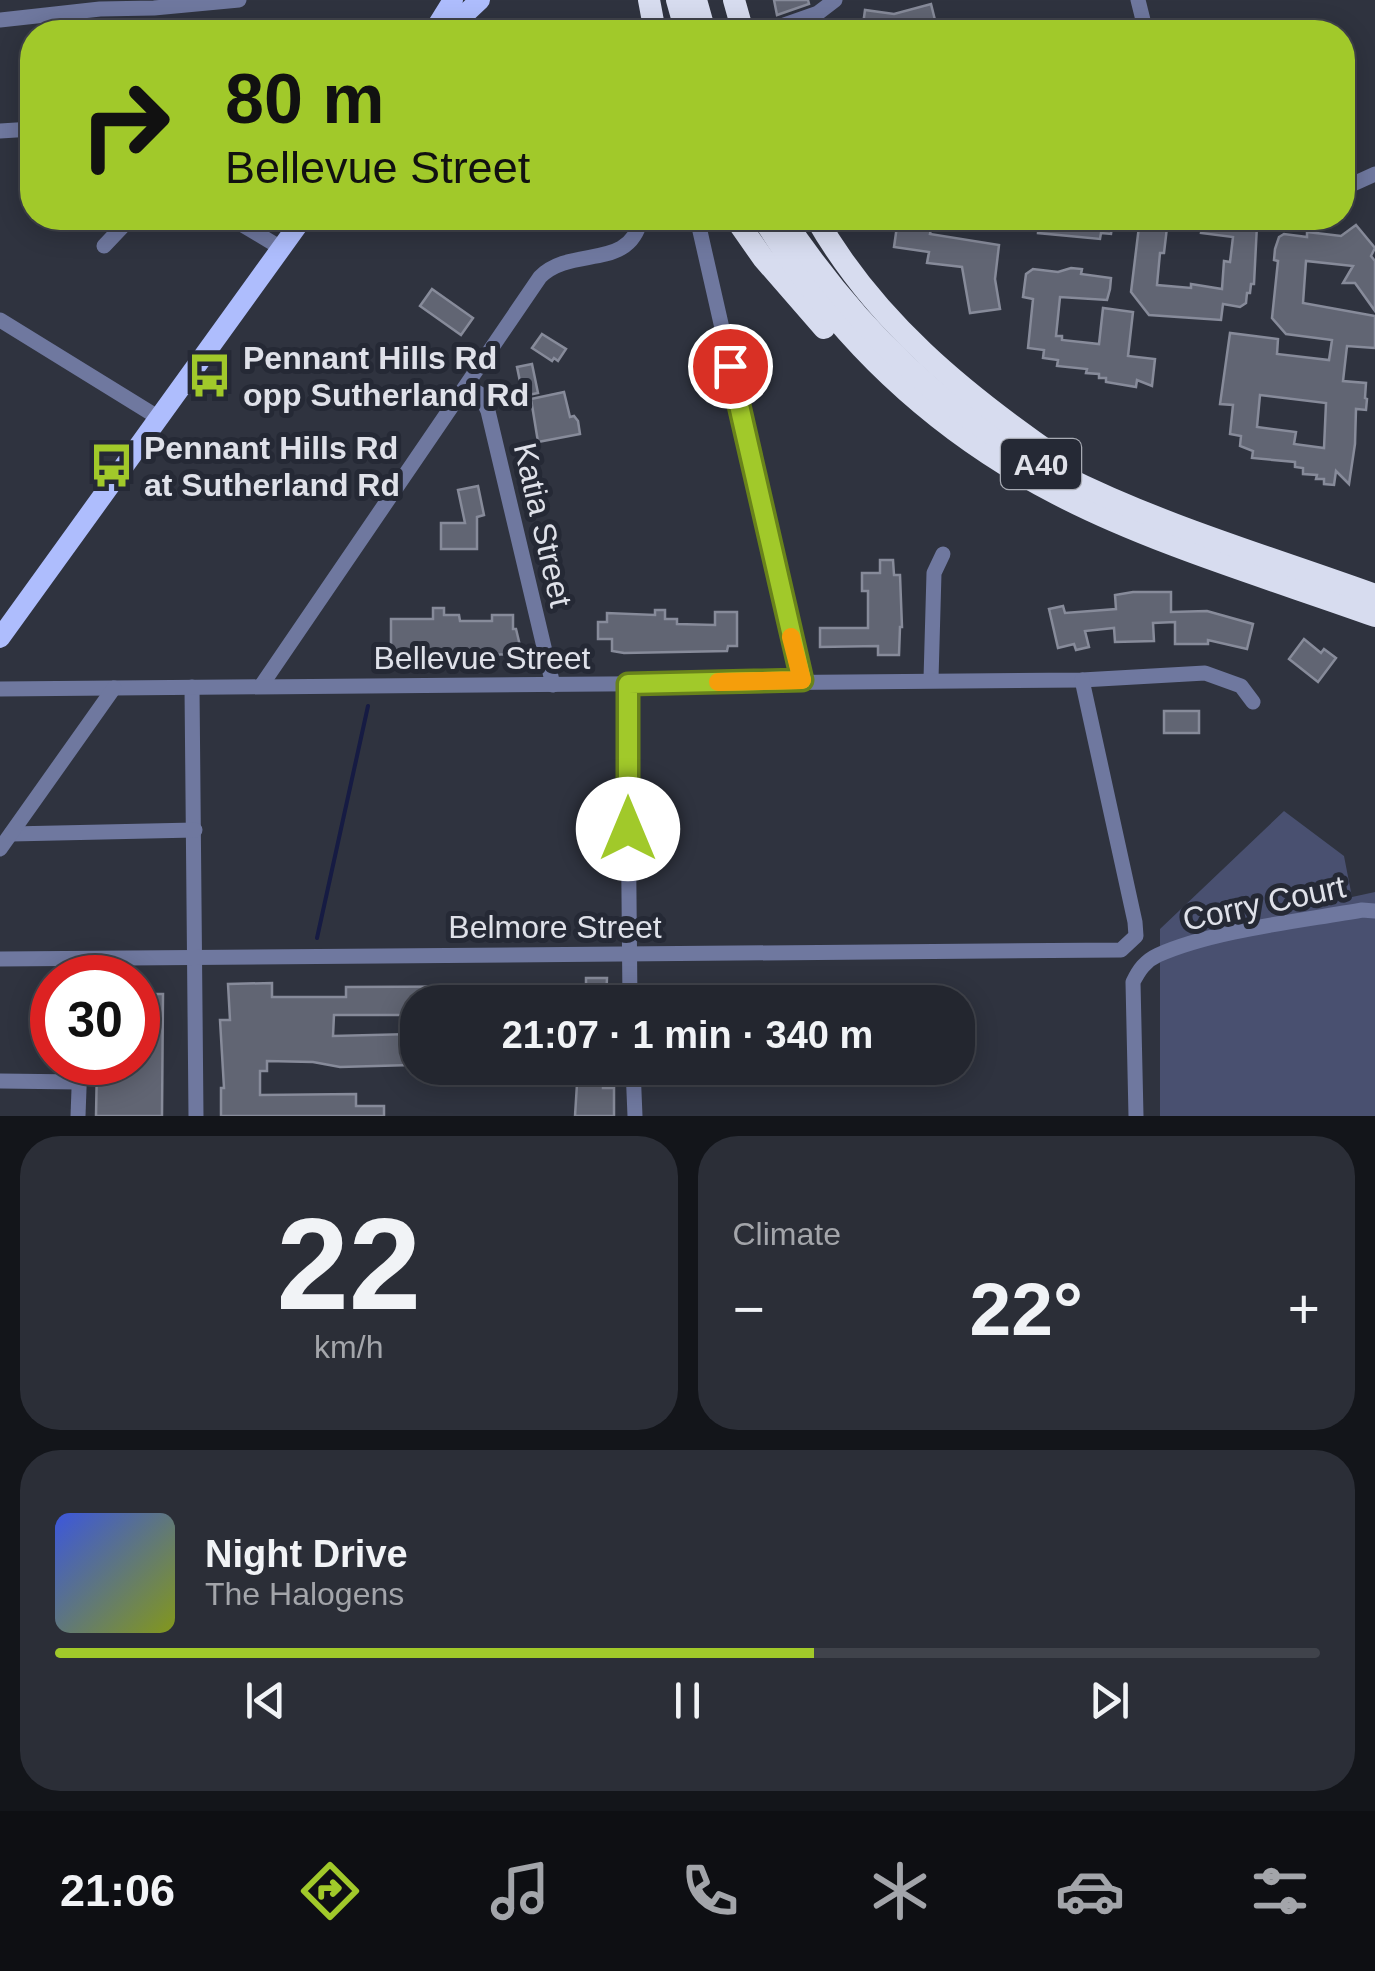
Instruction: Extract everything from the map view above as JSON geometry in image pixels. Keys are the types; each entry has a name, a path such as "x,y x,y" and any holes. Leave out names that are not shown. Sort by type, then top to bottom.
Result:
{"highway":[{"path":"743,230 762,258 860,366 927,419 984,452"},
{"name":"A40","path":"771,230 806,284 868,357 918,402 984,452 1097,513 1375,616"},
{"name":"A40","path":"792,230 873,335 944,400 1006,443 1060,475 1144,512 1375,595"},
{"path":"824,230 860,285 920,352 1028,438 1144,512"}],"main road":[{"path":"459,20 480,0"},
{"path":"0,638 294,230"}],"street":[{"path":"0,20 240,0"},
{"path":"800,20 818,14 835,0"},
{"path":"104,246 118,230"},
{"path":"252,230 281,248"},
{"path":"261,686 548,269 623,249 638,230"},
{"path":"700,230 802,680"},
{"path":"0,320 159,418"},
{"name":"Katia Street","path":"468,387 480,394 488,411 553,685"},
{"path":"931,679 934,573 943,554"},
{"name":"Bellevue Street","path":"0,689 1082,680 1206,673 1241,686 1253,702"},
{"name":"Belmore Street","path":"160,957 1110,951 1128,945 1136,936 1135,922 1082,680"},
{"path":"628,684 629,985"},
{"path":"192,687 196,1116"},
{"path":"0,849 114,688"},
{"path":"11,834 195,830"},
{"name":"Corry Court","path":"1136,1116 1133,982 1140,966 1158,955 1230,934 1362,910 1375,911"},
{"name":"Belmore Street","path":"0,959 30,959"},
{"path":"0,1081 30,1081"},
{"path":"78,1116 79,1085"},
{"path":"634,1085 635,1116"}],"shaded area":[{"path":"1284,811 1344,856 1352,897 1375,892 1375,1116 1160,1116 1160,929"}],"building":[{"path":"774,0 808,0 809,4 777,15"},
{"path":"931,4 935,20 864,20 865,10 894,14"},
{"path":"1356,225 1375,248 1371,256 1375,261 1375,311 1355,283 1343,283 1353,266 1306,261 1303,303 1375,316 1375,348 1347,346 1343,381 1366,383 1367,399 1366,410 1356,409 1349,484 1336,471 1334,485 1324,484 1324,479 1316,479 1317,475 1303,474 1303,468 1295,467 1295,462 1252,458 1253,451 1240,446 1241,436 1230,434 1233,405 1220,404 1230,333 1278,339 1277,354 1329,360 1332,340 1286,334 1272,318 1278,261 1274,260 1279,237 1307,237 1307,232 1341,236 1355,230","holes":["1260,395 1326,403 1324,448 1294,444 1296,432 1257,427"]},
{"path":"896,230 931,230 930,234 999,245 995,279 1000,309 970,313 962,267 927,263 929,252 894,247"},
{"path":"1112,230 1111,234 1101,233 1100,239 1038,233"},
{"path":"1139,230 1167,230 1157,285 1191,288 1191,284 1222,289 1224,261 1230,262 1233,237 1201,233 1202,230 1257,230 1254,284 1246,303 1240,307 1223,304 1221,320 1149,315 1131,292"},
{"path":"1033,269 1058,272 1082,269 1081,274 1111,278 1110,289 1107,300 1060,297 1056,336 1099,344 1103,308 1133,312 1128,356 1155,359 1152,386 1137,380 1136,387 1106,382 1099,374 1086,373 1087,369 1057,366 1058,360 1043,358 1044,350 1028,348 1033,299 1023,297 1026,274"},
{"path":"432,289 473,318 461,335 420,306"},
{"path":"542,334 566,349 558,361 532,348"},
{"path":"532,364 538,393 523,396 517,367"},
{"path":"564,392 570,417 578,421 580,434 538,442 531,399"},
{"path":"478,486 484,515 477,517 477,549 441,549 441,523 465,523 458,490"},
{"path":"880,560 893,560 894,575 900,575 899,655 878,655 878,646 820,647 820,628 868,628 868,591 862,591 862,573 880,573"},
{"path":"1171,592 1171,612 1207,611 1253,624 1247,649 1208,640 1208,644 1175,644 1175,622 1153,623 1154,641 1115,642 1114,628 1085,631 1089,647 1076,650 1074,644 1058,648 1049,609 1063,606 1065,613 1116,609 1115,595"},
{"path":"433,608 444,608 444,615 459,615 460,621 492,621 492,615 513,615 513,629 522,654 433,656 433,651 391,651 391,619 433,619"},
{"path":"655,610 665,610 665,619 677,619 677,624 715,625 715,612 737,612 737,646 728,646 727,651 624,653 612,651 612,639 598,639 598,622 607,622 607,613 655,615"},
{"path":"1304,639 1321,653 1324,649 1336,658 1318,682 1289,659"},
{"path":"1164,711 1199,711 1199,733 1164,733"},
{"path":"586,978 607,978 607,985 586,985"},
{"path":"272,983 272,997 346,997 346,987 400,987 400,1015 334,1015 333,1036 400,1034 400,1065 340,1067 267,1061 267,1071 260,1071 260,1095 356,1094 356,1106 384,1106 384,1116 221,1116 224,1088 220,1020 230,1020 228,984"},
{"path":"163,994 162,1116 96,1116 97,1085 160,1085"},
{"path":"577,1085 614,1088 614,1116 575,1116"}],"waterway":[{"path":"317,938 368,706"}],"slow traffic":[{"path":"718,682 802,680 791,637"}],"place":[{"name":"Pennant Hills Rd opp Sutherland Rd","path":"210,376"},
{"name":"Pennant Hills Rd at Sutherland Rd","path":"111,466"}],"route":[{"path":"628,829 628,684 802,680 730,366"}]}
